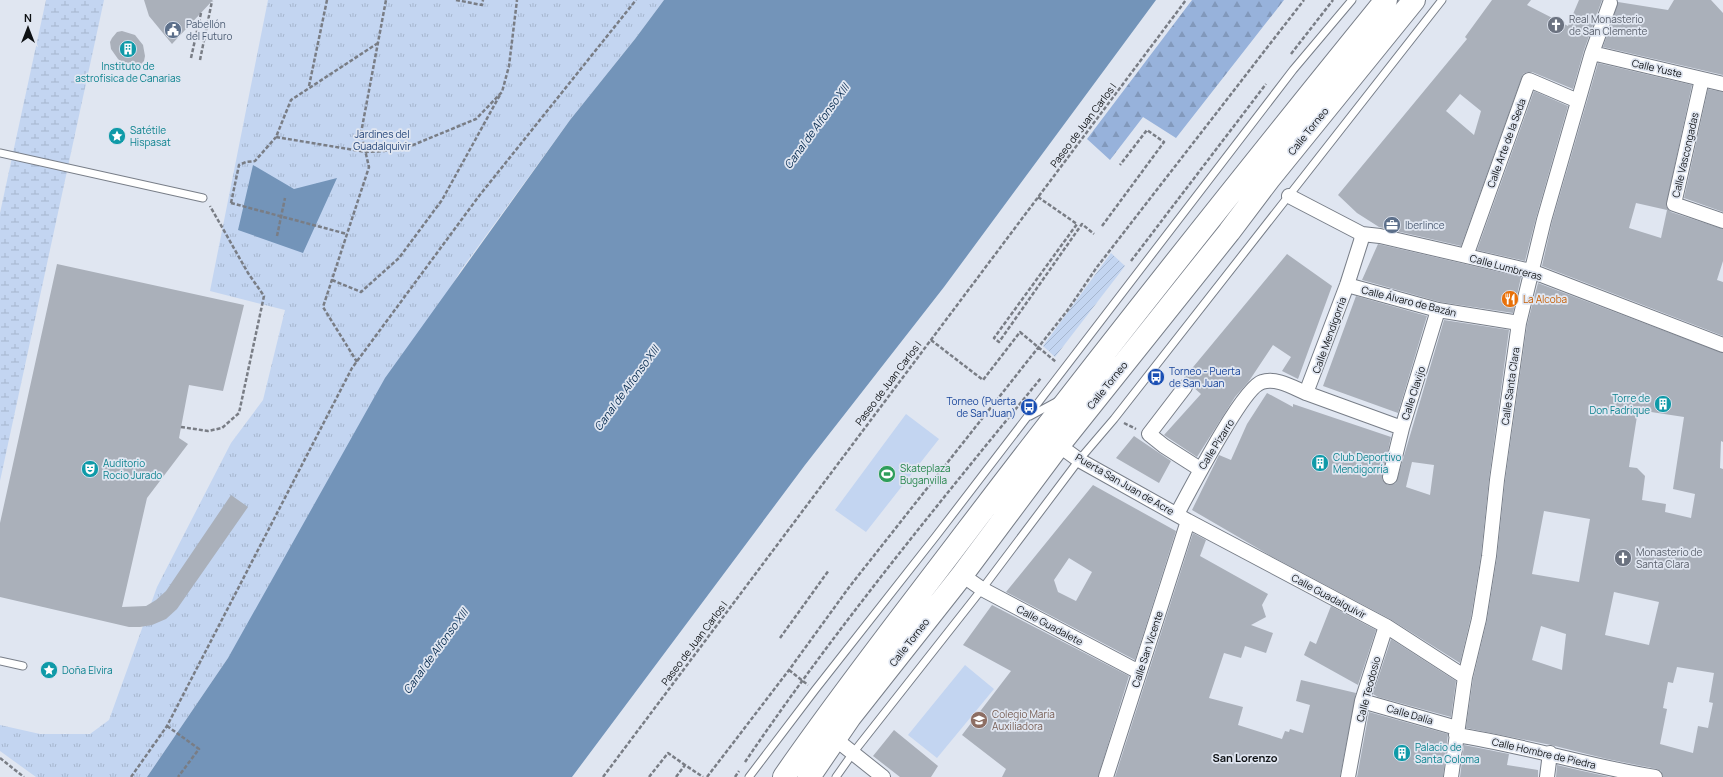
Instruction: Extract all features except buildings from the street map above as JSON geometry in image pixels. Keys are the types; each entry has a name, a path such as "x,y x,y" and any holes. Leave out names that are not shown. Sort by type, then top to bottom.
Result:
{"main road":[{"name":"Calle Torneo","path":"809,777 827,733 1034,425 1074,392 1248,170 1386,0"},
{"name":"Calle Torneo","path":"784,777 827,733 962,575 1059,445 1229,232 1269,179 1414,0"}],"street":[{"name":"Calle Santa Clara","path":"1451,777 1456,732 1465,677 1479,619 1489,556 1497,480 1519,323 1531,271 1578,101 1592,53 1610,3"},
{"name":"Calle Yuste","path":"1592,53 1723,84"},
{"name":"Calle Vascongadas","path":"1702,79 1674,204 1723,221"},
{"name":"Calle Arte de la Seda","path":"1466,256 1529,80 1578,101"},
{"name":"Calle Lumbreras","path":"1289,196 1362,234 1380,236 1531,271 1723,345"},
{"name":"Calle Mendigorria","path":"1306,394 1347,285 1361,242 1362,234"},
{"name":"Calle Álvaro de Bazán","path":"1347,285 1438,310 1519,323"},
{"name":"Calle Clavijo","path":"1390,477 1402,428 1438,310"},
{"name":"Calle Pizarro","path":"1182,518 1200,469 1254,386 1265,381 1281,383 1306,394"},
{"path":"1185,387 1150,434 1164,446 1200,469"},
{"path":"1306,394 1402,428"},
{"name":"Puerta San Juan de Acre","path":"1034,425 1079,460 1182,518"},
{"name":"Calle Guadalquivir","path":"1182,518 1386,626 1465,677"},
{"name":"Calle San Vicente","path":"1106,777 1139,672 1182,518"},
{"name":"Calle Guadalete","path":"962,575 982,589 1139,672"},
{"name":"Calle Teodosio","path":"1348,777 1362,701 1386,626"},
{"name":"Calle Dalía","path":"1362,701 1456,732"},
{"name":"Calle Hombre de Piedra","path":"1456,732 1622,771 1655,777"},
{"path":"827,733 883,777"},
{"path":"1546,777 1550,753"}],"lane":[{"path":"749,777 1034,425 1293,70 1352,0"},
{"path":"836,777 853,753 982,589 1079,460 1114,419 1442,0"},
{"path":"0,153 203,198"},
{"path":"0,661 23,666"}],"path":[{"path":"309,86 327,0"},
{"path":"357,362 323,307 369,167 361,133 386,0"},
{"path":"456,0 482,5 483,0"},
{"path":"332,280 361,292 399,258 442,200 502,92 509,66 517,0"},
{"path":"131,777 167,726 352,368 479,196 636,0"},
{"name":"Paseo de Juan Carlos I","path":"603,777 1186,0"},
{"path":"707,777 789,670 850,586 1067,311 1102,261 1304,0"},
{"path":"1290,54 1333,0"},
{"path":"200,60 212,1"},
{"path":"191,58 201,13"},
{"path":"347,234 231,203 240,165 246,162 255,161 276,137 291,100 309,86 378,43"},
{"path":"1129,264 1271,79"},
{"path":"276,137 366,152 384,151 414,145 476,119 502,92"},
{"path":"1102,226 1164,142 1148,130 1120,165"},
{"path":"1038,197 1077,224 994,338 999,342 1082,224 1094,234"},
{"path":"181,427 208,431 222,428 239,413 264,296 248,273 213,210 203,198"},
{"path":"277,236 285,198"},
{"path":"931,340 983,380 1020,332 1039,347"},
{"path":"1050,367 1058,357"},
{"path":"744,764 779,712 911,538 1046,372"},
{"path":"1114,419 1150,434"},
{"path":"780,638 829,570"},
{"path":"167,726 199,749 178,777"},
{"path":"649,777 668,753 703,777"},
{"path":"0,758 24,777"},
{"path":"676,777 685,765"},
{"path":"735,777 739,770"}],"green space":[{"path":"46,0 104,0 0,481 0,213"},
{"name":"Jardines del Guadalquivir","path":"268,0 664,0 635,39 570,120 461,270 228,658 147,777 36,777 0,751 0,725 40,734 90,734 109,720 157,587 231,443 263,400 285,310 210,291"},
{"path":"1192,0 1284,0 1176,138 1143,117 1110,160 1087,139"},
{"path":"1111,253 1125,266 1055,357 1043,346"},
{"name":"Skateplaza Buganvilla","path":"906,414 939,439 866,532 835,510"},
{"path":"965,665 994,689 937,758 908,735"}],"water":[{"name":"Canal de Alfonso XIII","path":"664,0 1156,0 944,287 805,465 572,777 147,777 228,658 385,378 570,120 635,39"},
{"path":"253,165 294,189 337,178 303,253 238,230"}],"place":[{"name":"Real Monasterio de San Clemente","path":"1556,25"},
{"name":"Pabellón del Futuro","path":"173,30"},
{"name":"Instituto de astrofisica de Canarias","path":"128,49"},
{"name":"Satétile Hispasat","path":"117,136"},
{"name":"Iberlince","path":"1392,225"},
{"name":"La Alcoba","path":"1510,299"},
{"name":"Torneo - Puerta de San Juan","path":"1156,377"},
{"name":"Torre de Don Fadrique","path":"1663,404"},
{"name":"Torneo (Puerta de San Juan)","path":"1029,407"},
{"name":"Club Deportivo Mendigorría","path":"1320,463"},
{"name":"Auditorio Rocio Jurado","path":"90,469"},
{"name":"Skateplaza Buganvilla","path":"887,474"},
{"name":"Monasterio de Santa Clara","path":"1623,558"},
{"name":"Doña Elvira","path":"49,670"},
{"name":"Colegio María Auxiliadora","path":"979,720"},
{"name":"Palacio de Santa Coloma","path":"1402,753"}],"district":[{"name":"San Lorenzo","path":"1245,757"}]}
